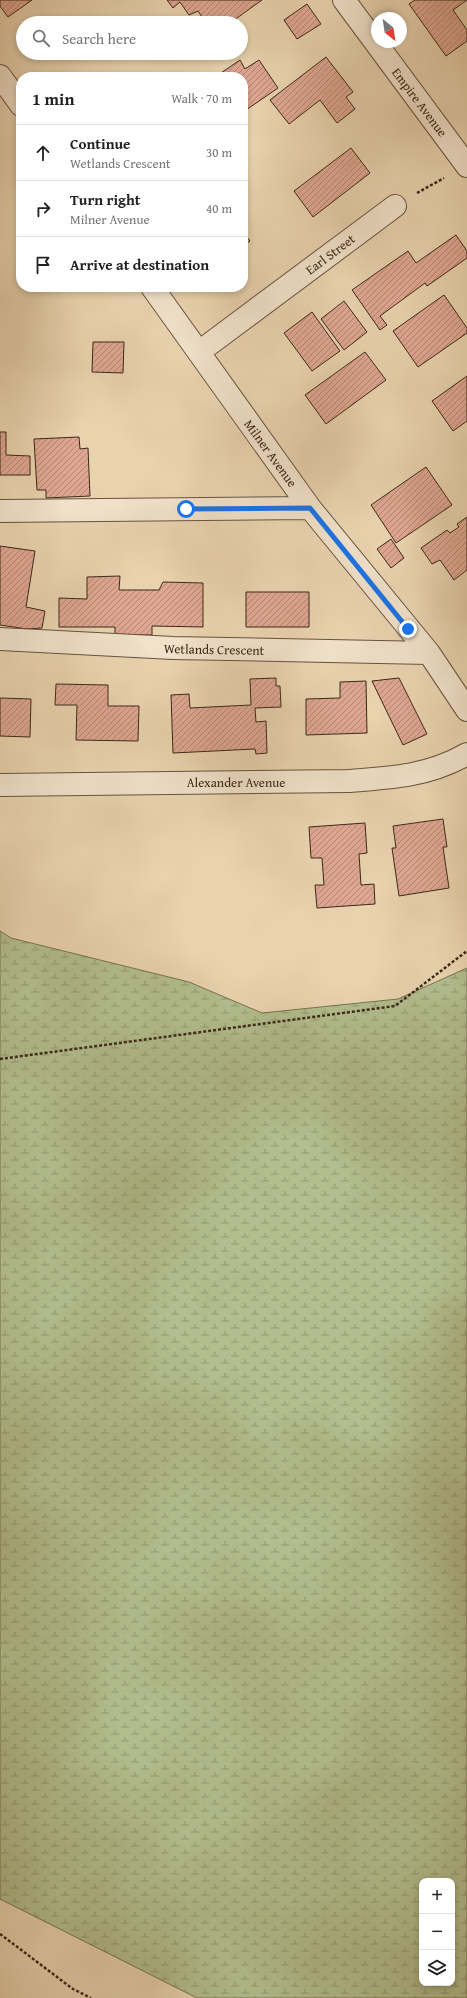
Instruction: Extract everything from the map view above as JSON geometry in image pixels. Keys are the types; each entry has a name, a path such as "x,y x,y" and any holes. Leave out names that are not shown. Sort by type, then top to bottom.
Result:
{"street":[{"name":"Empire Avenue","path":"344,0 467,166"},
{"path":"0,76 16,98"},
{"name":"Earl Street","path":"199,352 395,206"},
{"name":"Milner Avenue","path":"156,292 310,508 428,653 467,710"},
{"path":"0,511 310,508"},
{"name":"Wetlands Crescent","path":"0,639 173,648 428,653"},
{"name":"Alexander Avenue","path":"0,785 364,780 400,776 436,769 467,754"}],"path":[{"path":"395,206 467,166"},
{"path":"0,1058 395,1006 467,951"},
{"path":"0,1934 73,1989 91,1998"}],"green space":[{"path":"0,931 11,938 189,982 262,1013 398,999 467,968 467,1998 197,1998 0,1899"}],"building":[{"path":"0,0 32,0 8,17 0,6"},
{"path":"167,0 262,0 240,16 201,16 198,11 189,15 180,2 173,8"},
{"path":"415,0 467,0 453,10 467,30 467,41 446,56 409,4"},
{"path":"307,4 321,24 297,39 284,20"},
{"path":"326,57 353,92 346,97 355,109 337,123 320,100 289,124 270,100"},
{"path":"240,60 245,69 259,60 278,88 248,109 248,72 222,72"},
{"path":"351,148 370,173 313,217 294,191"},
{"path":"456,235 467,251 467,258 427,286 425,283 380,316 387,325 380,330 352,290 408,251 416,263"},
{"path":"444,295 467,328 467,333 418,367 393,331"},
{"path":"344,301 367,332 344,350 321,319"},
{"path":"312,312 340,351 312,371 284,333"},
{"path":"93,342 124,342 123,373 92,372"},
{"path":"365,352 386,380 326,424 305,395"},
{"path":"467,376 467,421 453,431 432,401"},
{"path":"0,432 6,432 6,455 30,456 30,475 0,475"},
{"path":"79,437 80,449 88,448 90,496 46,498 46,490 37,490 34,439"},
{"path":"426,467 452,505 396,543 371,505"},
{"path":"467,517 467,570 454,580 440,560 432,564 421,548 447,530 450,533 459,527 457,524"},
{"path":"391,539 404,558 391,568 377,549"},
{"path":"0,546 35,551 26,607 45,611 42,628 27,629 0,625"},
{"path":"120,576 119,590 159,590 163,582 203,583 203,627 152,626 152,635 115,635 115,627 59,627 59,598 87,599 87,577"},
{"path":"246,592 309,592 309,627 246,627"},
{"path":"276,678 276,686 280,686 281,707 255,708 256,722 266,721 267,753 256,754 255,749 173,753 171,695 189,694 190,708 251,705 250,679"},
{"path":"399,678 427,734 403,745 372,681"},
{"path":"366,681 367,733 306,735 306,699 340,698 340,682"},
{"path":"56,684 108,685 108,706 139,706 138,741 76,740 77,705 55,705"},
{"path":"0,698 31,699 30,737 0,736"},
{"path":"443,819 447,847 443,847 449,888 399,896 392,848 396,848 393,826"},
{"path":"365,823 367,853 359,854 361,885 374,884 375,904 317,908 315,885 324,885 322,858 311,858 309,827"}],"route":[{"path":"186,509 310,508 408,629"}]}
